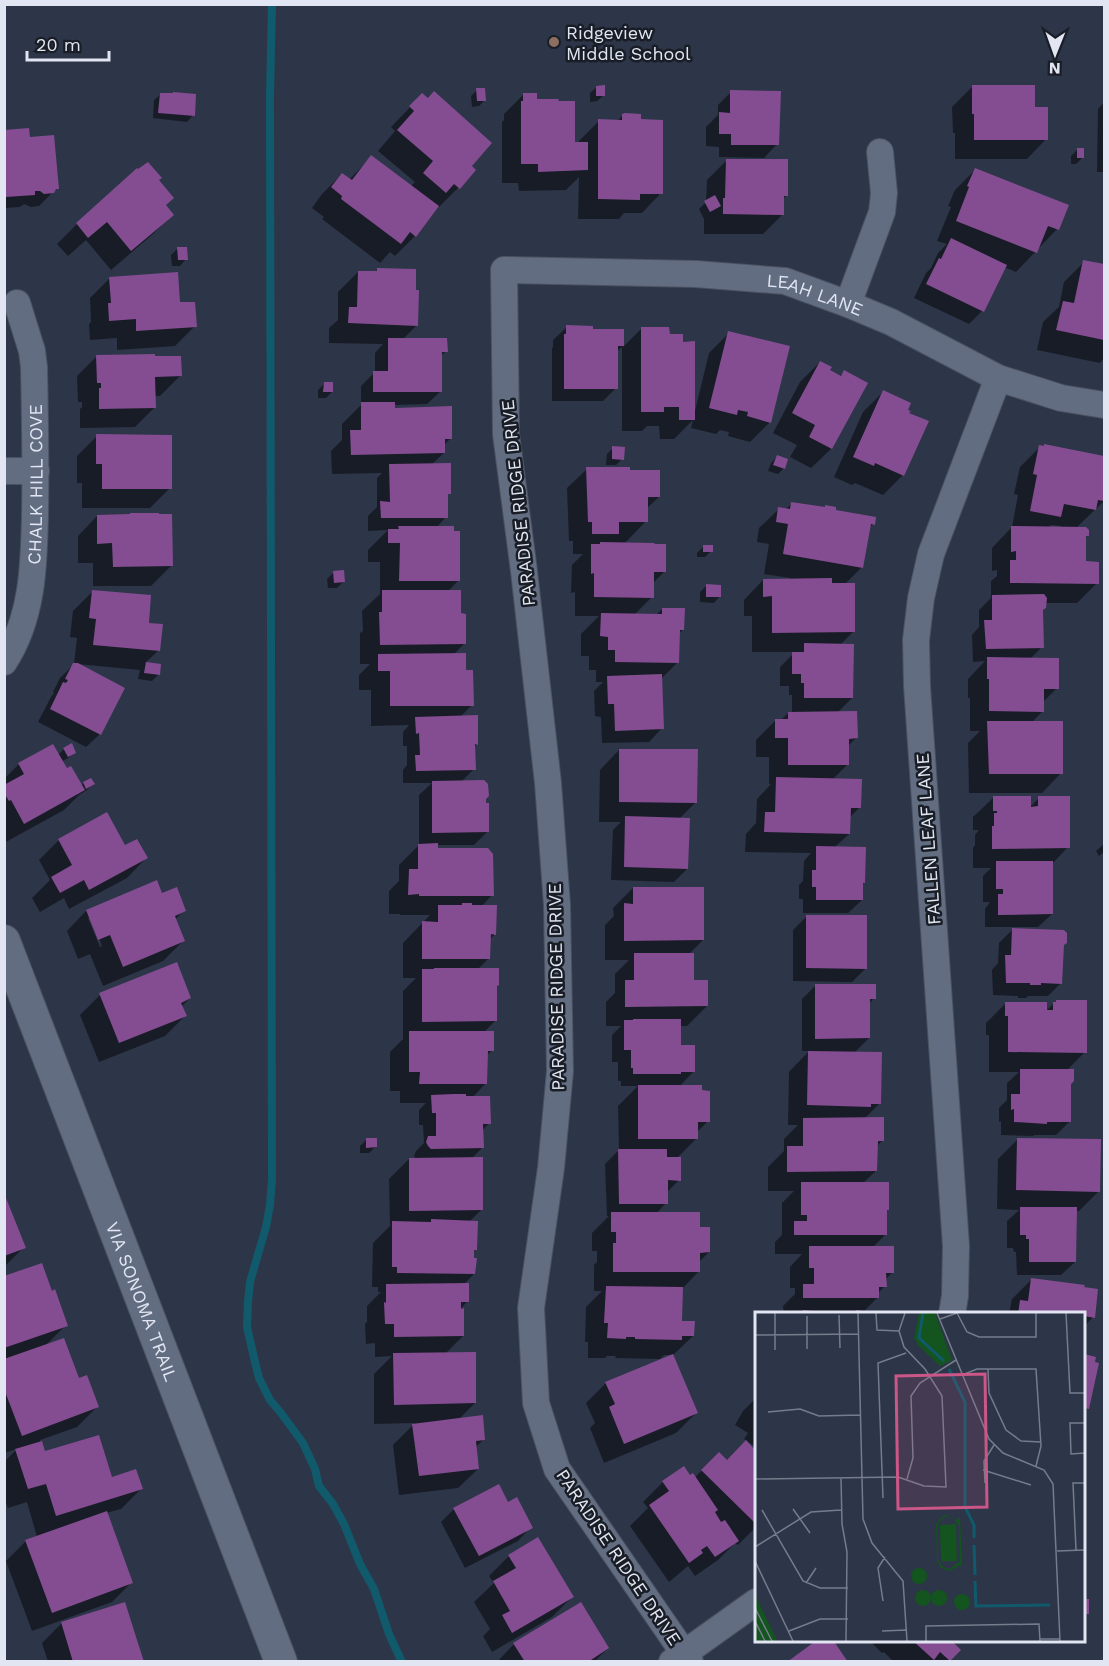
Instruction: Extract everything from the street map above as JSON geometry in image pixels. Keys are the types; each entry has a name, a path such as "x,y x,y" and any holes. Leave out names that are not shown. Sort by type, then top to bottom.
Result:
{"street":[{"path":"848,304 882,212 884,193 880,152"},
{"name":"LEAH LANE","path":"504,270 696,274 785,281 891,322 998,378 1061,398 1104,405"},
{"name":"PARADISE RIDGE DRIVE","path":"504,270 506,434 547,771 557,905 560,1071 550,1168 531,1308 536,1403 557,1469 682,1659"},
{"name":"CHALK HILL COVE","path":"4,662 18,634 31,587 34,558 36,471 32,351 16,303"},
{"name":"FALLEN LEAF LANE","path":"952,1312 956,1246 918,698 916,640 921,598 931,554 998,378"},
{"path":"4,471 36,471"},
{"name":"VIA SONOMA TRAIL","path":"4,941 281,1662"},
{"path":"682,1659 755,1603"}],"building":[{"path":"605,85 605,96 596,96 596,86"},
{"path":"972,85 1035,85 1035,107 1048,107 1048,140 974,140"},
{"path":"476,88 485,88 486,101 477,101"},
{"path":"730,90 781,91 779,145 731,145 731,134 719,134 719,112 730,113"},
{"path":"434,91 492,143 472,166 476,170 460,189 454,184 446,193 423,173 433,161 397,130 414,111 409,106 422,93 428,98"},
{"path":"160,93 196,94 195,116 158,113"},
{"path":"523,93 537,93 537,99 575,101 575,142 588,142 588,170 538,172 538,164 521,164"},
{"path":"622,114 641,114 641,119 663,120 663,194 640,194 640,200 598,199 598,119 622,120"},
{"path":"29,128 30,137 54,135 59,189 56,189 54,193 44,194 35,191 35,195 6,197 4,130"},
{"path":"1077,148 1084,148 1084,158 1077,158"},
{"path":"371,155 439,206 416,237 410,232 401,244 341,199 342,196 331,187 342,173 352,180"},
{"path":"726,159 788,159 788,196 784,196 784,215 723,214"},
{"path":"148,162 162,178 159,180 174,198 166,205 174,215 131,251 107,222 88,238 76,223 137,168"},
{"path":"975,168 1069,205 1059,230 1048,226 1037,253 956,221"},
{"path":"715,195 721,206 710,212 704,201"},
{"path":"951,238 1007,265 984,312 926,284"},
{"path":"177,247 187,247 188,260 178,260"},
{"path":"1083,260 1104,264 1104,340 1056,330 1063,301 1074,303"},
{"path":"377,268 416,269 416,290 419,290 418,326 348,323 349,307 357,307 358,271 377,271"},
{"path":"178,272 180,302 195,302 197,327 136,331 136,319 109,321 108,303 111,303 109,277"},
{"path":"566,325 593,326 593,329 624,329 624,346 618,346 618,389 564,389"},
{"path":"641,327 669,327 670,334 683,334 683,342 695,341 695,420 679,420 679,407 664,407 664,412 641,412"},
{"path":"728,331 790,346 771,423 747,416 748,412 738,410 737,415 709,408"},
{"path":"388,338 447,338 448,352 442,352 442,392 373,392 373,371 388,371"},
{"path":"155,354 155,356 181,356 182,376 155,377 156,408 99,409 101,383 97,383 96,355"},
{"path":"820,361 832,367 830,370 841,376 844,370 868,383 832,449 809,437 815,425 792,413"},
{"path":"324,382 333,382 333,392 323,392"},
{"path":"883,390 911,403 909,413 929,421 904,476 875,463 874,466 853,457"},
{"path":"361,402 395,402 395,408 452,406 452,439 445,439 445,453 351,455 350,430 361,430"},
{"path":"96,434 172,435 172,489 102,489 102,464 96,464"},
{"path":"1044,444 1104,456 1104,501 1098,500 1096,510 1064,504 1061,517 1030,511 1037,475 1033,474 1039,445 1044,446"},
{"path":"612,446 625,447 624,460 612,459"},
{"path":"777,455 788,459 785,469 773,465"},
{"path":"451,463 448,518 381,518 380,501 390,502 389,464"},
{"path":"586,467 660,470 660,497 648,497 648,522 619,522 619,534 592,534 592,522 588,522"},
{"path":"791,502 825,507 825,505 836,507 836,510 876,517 875,525 871,524 863,568 783,554 788,524 776,522 778,507 790,509"},
{"path":"172,514 173,566 113,567 112,543 97,544 97,515"},
{"path":"398,526 454,526 454,531 460,531 460,581 399,581 400,543 388,543 388,529 399,529"},
{"path":"1011,526 1086,527 1089,530 1089,536 1086,536 1086,561 1099,562 1099,584 1010,583 1010,560 1016,560 1016,551 1011,552"},
{"path":"600,542 666,544 666,572 654,572 654,598 594,597 591,544 600,544"},
{"path":"703,545 713,545 713,552 703,552"},
{"path":"344,570 345,582 334,583 333,571"},
{"path":"832,578 832,583 855,583 855,632 772,633 772,596 763,597 763,579"},
{"path":"706,584 721,585 721,597 706,597"},
{"path":"92,590 151,595 149,623 163,624 160,651 93,645 96,619 89,618"},
{"path":"382,590 461,590 461,613 466,614 466,644 380,645 379,612 382,612"},
{"path":"1044,594 1047,598 1046,608 1043,610 1044,648 986,649 984,620 992,620 992,595"},
{"path":"662,608 685,608 684,630 680,630 679,663 615,662 615,650 608,650 608,637 600,636 601,613 662,614"},
{"path":"804,643 854,644 853,698 804,698 804,683 801,683 801,674 792,674 792,652 804,652"},
{"path":"466,653 466,670 473,670 474,706 390,706 390,671 378,671 378,654"},
{"path":"987,657 1059,658 1059,689 1044,689 1044,712 989,711"},
{"path":"146,662 161,664 160,675 144,673"},
{"path":"73,663 78,663 125,688 101,735 50,709 63,682 66,683 68,680 65,679"},
{"path":"662,674 664,729 615,731 614,704 608,704 607,676"},
{"path":"857,711 858,738 849,739 849,765 788,765 788,738 775,738 775,719 788,719 788,712"},
{"path":"478,715 478,745 475,744 476,770 416,771 415,755 420,755 419,733 416,734 415,717"},
{"path":"987,721 1063,721 1063,774 989,774"},
{"path":"72,743 76,753 68,757 63,748"},
{"path":"53,744 67,768 71,766 85,790 24,824 11,800 9,801 4,793 4,785 24,774 18,763"},
{"path":"619,749 698,749 697,803 619,802"},
{"path":"776,777 862,779 861,808 851,808 850,834 764,832 765,812 775,812"},
{"path":"91,778 95,784 86,789 83,782"},
{"path":"484,780 488,784 489,796 486,803 489,803 489,832 432,833 432,781"},
{"path":"993,796 1031,796 1031,807 1038,806 1038,796 1070,796 1070,848 992,849 992,826 994,826 994,813 997,813 993,811"},
{"path":"107,812 125,845 137,839 148,858 89,890 84,880 60,893 51,877 72,865 58,839"},
{"path":"625,816 690,818 688,869 624,867"},
{"path":"438,843 438,848 488,848 493,854 494,896 408,895 409,869 418,869 418,844"},
{"path":"816,846 866,847 863,900 816,900 816,887 812,887 812,870 816,870"},
{"path":"996,861 1053,861 1053,914 998,915 998,894 1003,894 1003,889 996,889"},
{"path":"157,880 162,893 177,887 186,911 175,916 185,941 123,967 110,935 98,940 86,910"},
{"path":"633,887 704,887 704,940 624,941 624,903 633,904"},
{"path":"462,903 497,905 496,935 491,934 490,959 422,959 422,921 438,922 438,905 462,905"},
{"path":"806,915 867,915 867,969 806,968"},
{"path":"1012,928 1064,930 1067,933 1067,943 1064,945 1062,984 1006,983 1005,955 1011,955"},
{"path":"634,953 694,953 694,980 708,980 708,1006 625,1007 625,980 634,980"},
{"path":"177,962 191,998 181,1003 187,1016 119,1043 99,993"},
{"path":"499,968 497,1021 422,1022 422,969"},
{"path":"815,984 876,984 876,999 870,999 870,1038 815,1039"},
{"path":"1056,1000 1087,1000 1087,1053 1008,1052 1008,1016 1005,1016 1005,1002 1047,1002 1047,1010 1053,1010 1053,1002"},
{"path":"681,1019 681,1045 695,1045 695,1072 633,1074 631,1050 624,1050 624,1020"},
{"path":"409,1031 494,1031 494,1051 488,1051 487,1084 419,1084 420,1072 409,1072"},
{"path":"808,1051 882,1052 881,1104 871,1104 871,1107 807,1105"},
{"path":"1020,1069 1074,1069 1074,1081 1071,1084 1071,1122 1047,1122 1047,1124 1014,1122 1011,1094 1020,1094"},
{"path":"638,1085 702,1085 702,1090 710,1091 710,1122 698,1122 698,1139 638,1139"},
{"path":"466,1094 466,1096 490,1096 491,1124 483,1124 484,1148 431,1149 426,1142 428,1136 436,1136 436,1113 432,1113 431,1095"},
{"path":"884,1117 884,1141 878,1141 877,1171 787,1172 787,1146 803,1146 803,1118"},
{"path":"366,1138 377,1138 377,1147 366,1148"},
{"path":"1017,1138 1101,1139 1100,1192 1016,1190"},
{"path":"618,1149 667,1149 667,1157 681,1157 681,1181 668,1180 668,1204 619,1204"},
{"path":"483,1157 483,1210 409,1211 409,1158"},
{"path":"801,1182 889,1182 887,1235 794,1235 794,1221 807,1221 807,1215 801,1215"},
{"path":"4,1193 26,1248 4,1256"},
{"path":"1020,1207 1077,1207 1076,1262 1029,1262 1029,1239 1026,1239 1026,1235 1020,1235"},
{"path":"611,1212 700,1212 700,1227 710,1227 710,1252 700,1253 700,1272 613,1272 613,1243 616,1243 616,1232 611,1232"},
{"path":"431,1219 478,1221 477,1250 474,1250 474,1258 477,1258 475,1274 397,1273 397,1267 392,1267 392,1221 431,1222"},
{"path":"809,1246 894,1246 894,1273 886,1273 887,1287 879,1287 879,1298 803,1298 803,1284 814,1284 814,1268 809,1268"},
{"path":"42,1263 52,1291 55,1289 68,1326 4,1348 4,1276"},
{"path":"1031,1278 1085,1285 1084,1287 1098,1289 1095,1318 1085,1316 1085,1312 1018,1312 1020,1300 1028,1301"},
{"path":"469,1283 469,1302 461,1302 461,1309 464,1308 464,1336 394,1337 394,1324 385,1324 386,1284"},
{"path":"606,1286 683,1287 682,1321 695,1321 694,1336 682,1336 682,1340 607,1338 608,1323 604,1323"},
{"path":"64,1338 79,1378 87,1375 99,1407 22,1436 4,1389 4,1359"},
{"path":"476,1352 476,1403 394,1405 393,1353"},
{"path":"673,1354 698,1413 624,1444 609,1407 615,1404 605,1382"},
{"path":"1085,1354 1096,1357 1095,1362 1099,1363 1089,1409 1085,1408"},
{"path":"483,1415 485,1440 476,1441 479,1469 419,1476 412,1424"},
{"path":"99,1435 112,1477 136,1469 143,1489 56,1516 46,1484 28,1489 15,1449 42,1441 45,1451"},
{"path":"746,1440 755,1450 755,1523 701,1470 719,1452 727,1460"},
{"path":"684,1466 690,1475 693,1473 718,1510 715,1512 721,1522 725,1520 739,1541 715,1557 707,1546 701,1550 703,1553 689,1563 649,1505 669,1491 662,1481"},
{"path":"499,1484 508,1502 517,1497 533,1528 479,1556 453,1508"},
{"path":"107,1511 133,1583 52,1613 25,1540"},
{"path":"538,1537 574,1597 512,1633 502,1615 510,1611 493,1581 516,1568 508,1555"},
{"path":"1085,1599 1089,1599 1089,1614 1085,1614"},
{"path":"125,1602 144,1662 73,1662 61,1622"},
{"path":"581,1602 609,1648 588,1662 525,1662 513,1643"},
{"path":"814,1642 834,1642 848,1662 787,1662"},
{"path":"914,1642 953,1642 961,1650 950,1661 940,1652 934,1660"}],"waterway":[{"path":"272,4 270,96 272,1179 266,1227 250,1282 247,1327 259,1378 270,1400 303,1443 315,1469 319,1486 333,1504 344,1524 360,1564 374,1589 389,1634 402,1662"}],"place":[{"name":"Ridgeview Middle School","path":"554,42"}]}
